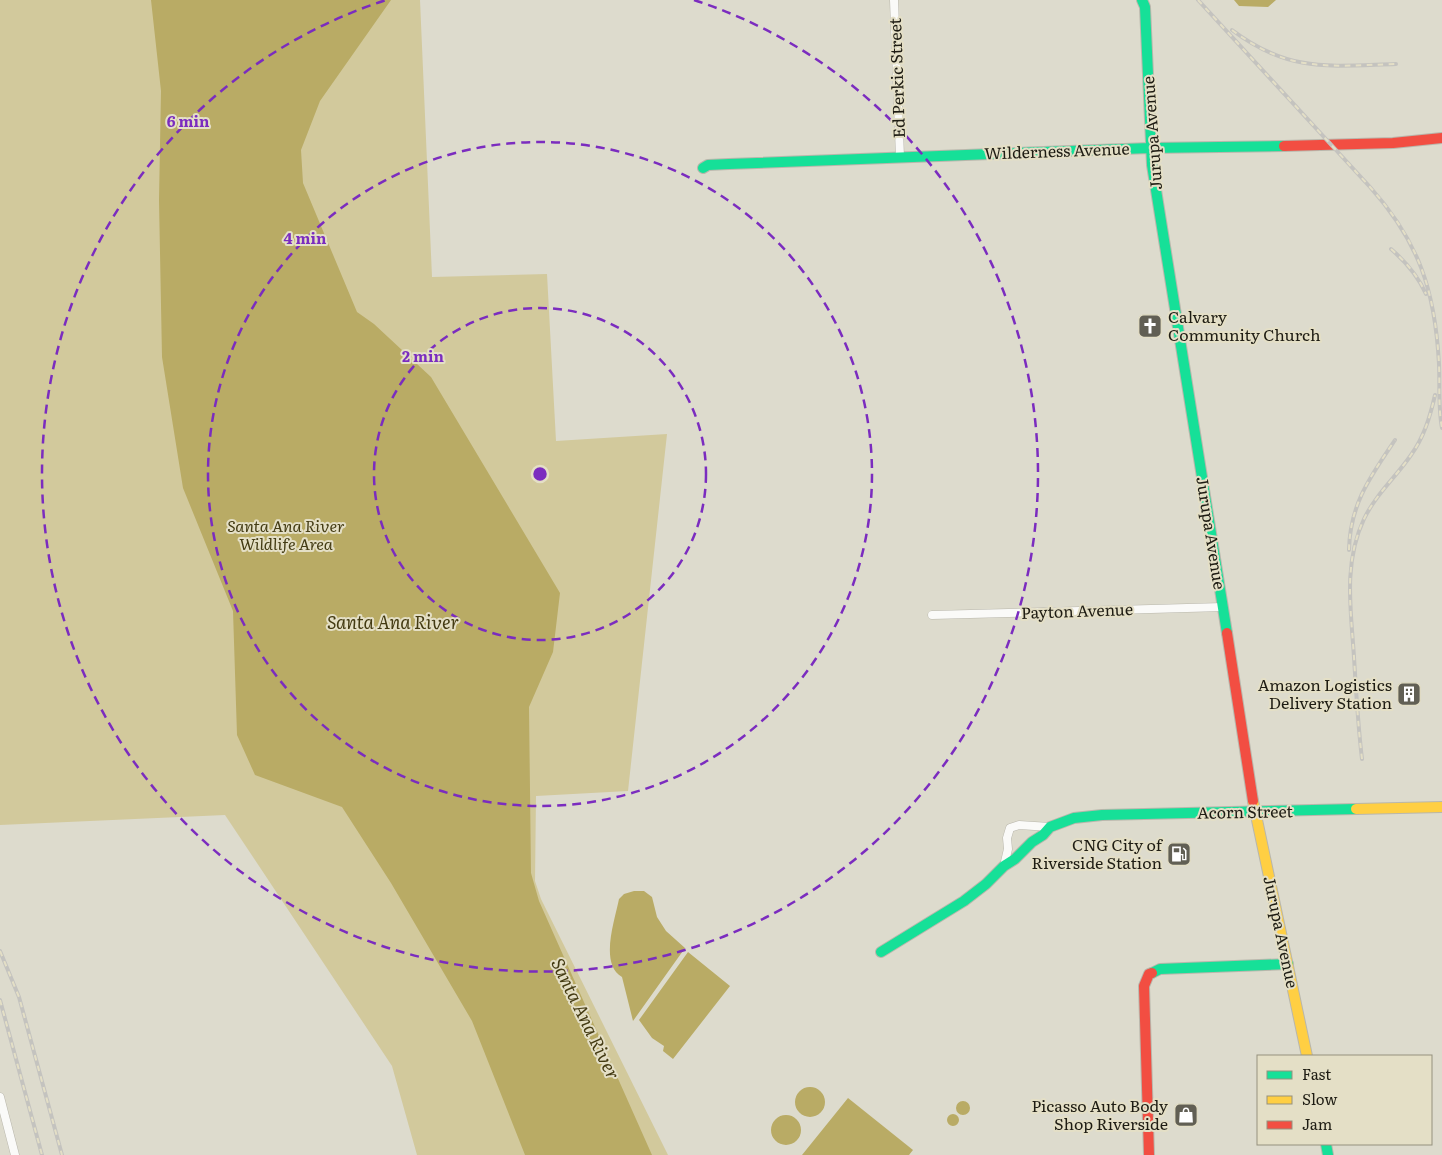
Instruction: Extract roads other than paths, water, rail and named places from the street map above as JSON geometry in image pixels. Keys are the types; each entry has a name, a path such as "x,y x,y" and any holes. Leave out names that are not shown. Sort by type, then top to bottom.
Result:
{"street":[{"name":"Ed Perkic Street","path":"894,0 900,157"},
{"name":"Jurupa Avenue","path":"1145,2 1150,148 1255,812 1307,1055"},
{"name":"Wilderness Avenue","path":"703,168 708,165 722,164 1150,148 1339,145 1393,143 1442,138"},
{"name":"Payton Avenue","path":"932,615 1222,607"},
{"name":"Acorn Street","path":"881,952 964,901 986,884 1004,866 1015,859 1032,842 1044,835 1050,827 1063,821 1087,816 1442,807"},
{"name":"Acorn Street","path":"1004,866 1010,828 1019,825 1050,827"},
{"path":"1149,1155 1144,986 1149,974 1160,969 1288,964"},
{"path":"0,1097 15,1155"}],"water":[{"name":"Santa Ana River","path":"151,0 391,0 320,101 301,150 303,183 357,312 374,324 431,377 560,593 553,652 529,707 531,873 539,901 652,1155 525,1155 472,1021 391,883 342,807 255,775 237,735 233,611 183,488 162,357 159,200 161,91"},
{"path":"1234,0 1276,0 1268,7 1239,6"},
{"path":"644,891 652,897 657,917 666,931 685,948 633,1021 622,977 615,971 611,962 610,941 619,899 624,894"},
{"path":"688,952 730,986 673,1059 663,1051 664,1046 652,1038 639,1020"},
{"path":"810,1087 821,1091 825,1102 821,1113 810,1117 799,1113 795,1102 799,1091"},
{"path":"848,1098 913,1150 909,1155 802,1155"},
{"path":"963,1101 968,1103 970,1108 968,1113 963,1115 958,1113 956,1108 958,1103"},
{"path":"951,1114 955,1114 959,1120 955,1126 951,1126 947,1122 947,1118"},
{"path":"786,1115 797,1119 801,1130 797,1141 786,1145 775,1141 771,1130 775,1119"}],"railway":[{"path":"1198,0 1370,187 1401,227 1421,268 1433,313 1437,337 1442,428"},
{"path":"1232,30 1272,54 1310,64 1350,66 1396,64"},
{"path":"1391,249 1411,270 1426,294"},
{"path":"1362,759 1350,605 1353,553 1357,536 1369,510 1420,441 1429,419 1435,395"},
{"path":"1349,550 1350,534 1357,505 1377,466 1395,440"},
{"path":"0,951 19,997 62,1155"},
{"path":"0,1000 42,1155"}],"place":[{"name":"Calvary Community Church","path":"1150,326"},
{"name":"Amazon Logistics Delivery Station","path":"1409,694"},
{"name":"CNG City of Riverside Station","path":"1179,854"},
{"name":"Picasso Auto Body Shop Riverside","path":"1186,1115"}],"park label":[{"name":"Santa Ana River Wildlife Area","path":"286,535"}]}
